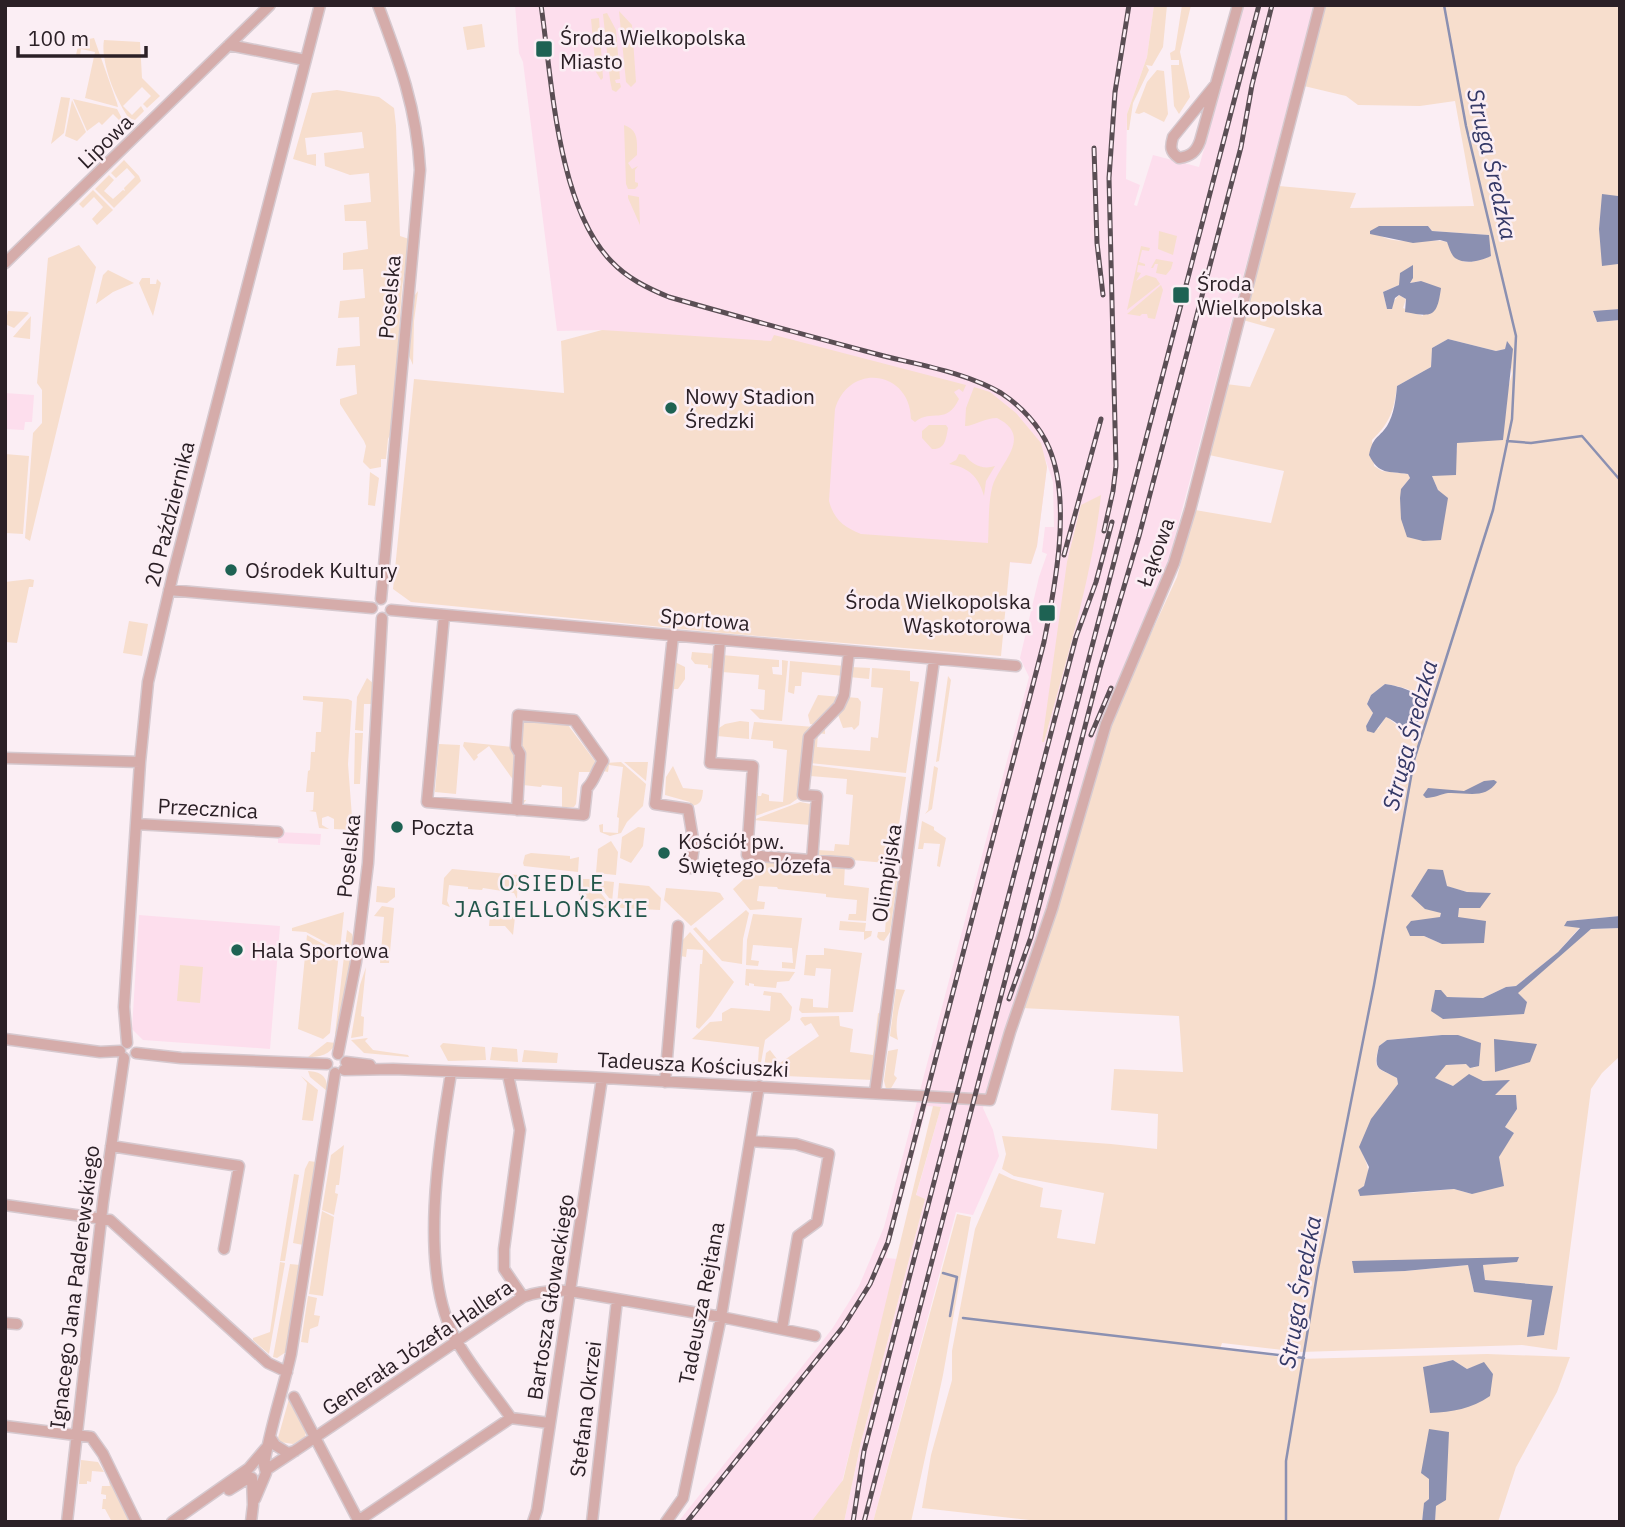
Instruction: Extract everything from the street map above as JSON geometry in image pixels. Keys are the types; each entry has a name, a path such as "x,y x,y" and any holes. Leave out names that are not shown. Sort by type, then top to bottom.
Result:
{"street":[{"name":"Lipowa","path":"5,263 270,5"},
{"name":"20 Października","path":"123,1051 140,762 148,682 169,590 320,5"},
{"name":"Poselska","path":"378,5 409,89 415,117 420,170 381,599"},
{"path":"1216,84 1173,137 1170,146 1179,158 1188,157 1196,151 1216,84 1238,5"},
{"name":"Łąkowa","path":"990,1100 1052,909 1105,724 1178,550 1320,5"},
{"path":"229,45 305,60"},
{"path":"169,590 372,608"},
{"path":"381,599 389,602 391,610 388,616 382,618 374,615 372,608 375,602 381,599"},
{"name":"Sportowa","path":"391,610 1016,666"},
{"path":"444,616 427,802 517,810 584,815 587,788 592,784 603,761 574,720 518,715 516,747 520,754 517,810"},
{"name":"Poselska","path":"257,1471 268,1442 287,1372 355,962 368,863 382,618"},
{"path":"673,636 655,804 688,809 694,845 691,868"},
{"path":"720,640 710,763 753,766 747,855 849,863"},
{"path":"812,860 817,796 803,795 808,737 839,706 844,695 849,652"},
{"name":"Olimpijska","path":"875,1092 934,660"},
{"path":"5,758 140,762"},
{"name":"Przecznica","path":"136,824 278,832"},
{"path":"665,1082 678,926"},
{"path":"5,1039 100,1052 123,1051"},
{"name":"Tadeusza Kościuszki","path":"123,1051 135,1047 136,1053 181,1058 990,1100"},
{"name":"Ignacego Jana Paderewskiego","path":"67,1522 75,1436 123,1051"},
{"path":"451,1073 438,1160 435,1250 439,1290 457,1340 512,1418"},
{"path":"508,1075 520,1130 504,1249 504,1269 523,1297"},
{"name":"Bartosza Głowackiego","path":"533,1522 603,1078"},
{"name":"Tadeusza Rejtana","path":"666,1522 684,1498 721,1317 759,1086"},
{"path":"750,1141 796,1144 829,1154 817,1222 798,1236 782,1329"},
{"path":"111,1146 239,1166 224,1249"},
{"path":"5,1205 110,1220 268,1363 287,1372"},
{"name":"Generała Józefa Hallera","path":"172,1522 315,1439 523,1297 547,1290 570,1291 721,1317 814,1336"},
{"name":"Stefana Okrzei","path":"592,1522 617,1300"},
{"path":"294,1397 359,1521 512,1418 549,1423"},
{"path":"5,1426 91,1437 103,1454 136,1522"},
{"path":"268,1442 288,1453 295,1451"},
{"path":"251,1522 257,1471"},
{"name":"Generała Józefa Hallera","path":"184,1522 257,1471"},
{"path":"230,1490 243,1493 253,1505"}],"shaded area":[{"path":"515,5 1154,5 1147,57 1127,114 1126,179 1140,185 1134,205 1137,206 1153,155 1199,167 1243,5 1314,5 1169,560 1102,724 1059,873 997,1056 983,1108 993,1130 999,1156 973,1215 956,1212 873,1522 844,1522 861,1442 925,1199 916,1196 941,1107 927,1106 886,1258 898,1259 832,1522 678,1522 832,1329 859,1286 884,1227 1029,677 1020,658 1047,554 1042,552 1045,527 1054,527 1053,482 1044,455 1047,467 1037,546 1031,564 762,541 602,330 557,331 523,62 519,53"},
{"path":"1154,5 1167,5 1163,47 1152,66 1146,65 1149,70 1133,103 1127,130 1127,114 1147,57"},
{"path":"1182,5 1191,5 1180,52 1190,97 1179,114 1174,106 1171,65 1179,65 1179,60 1171,60 1170,53 1175,50"},
{"path":"1326,5 1620,5 1620,309 1593,312 1597,322 1620,320 1620,916 1567,921 1580,927 1558,952 1516,986 1506,987 1483,998 1446,997 1431,1011 1527,1002 1517,993 1584,934 1591,929 1620,928 1620,1056 1602,1073 1591,1089 1557,1350 1522,1345 1300,1352 1222,1343 1220,1349 1298,1359 1487,1354 1570,1357 1557,1392 1516,1467 1498,1522 1435,1522 1436,1506 1429,1479 1429,1499 1424,1504 1422,1522 1047,1522 922,1508 931,1455 952,1380 952,1351 975,1229 999,1173 1043,1188 1040,1207 1062,1210 1057,1238 1095,1244 1104,1193 1014,1176 1002,1169 1006,1154 1002,1136 1157,1149 1158,1114 1111,1110 1114,1069 1183,1072 1179,1016 1022,1008 1118,705 1177,577 1195,510 1271,523 1284,471 1209,455 1226,384 1250,387 1275,329 1243,320 1279,186 1356,193 1350,208 1474,206 1455,101 1420,106 1358,105 1346,96 1304,86","holes":["1386,226 1428,226 1432,231 1488,235 1491,256 1469,262 1455,256 1447,242 1385,238 1378,234","1410,280 1409,283 1421,281 1423,316 1403,308 1406,299 1399,295 1387,309 1383,292","1448,339 1496,351 1505,349 1507,342 1512,374 1507,392 1506,414 1457,443 1457,450 1432,476 1438,490 1401,489 1410,478 1408,474 1382,471 1374,466 1372,440 1390,416 1397,386 1431,367 1432,348","1385,684 1415,693 1424,703 1424,711 1421,720 1398,726 1386,716 1378,729 1366,726 1373,713 1367,704 1371,695","1446,886 1467,892 1480,908 1459,908 1450,944 1442,944 1424,936 1426,920 1440,918","1442,1035 1475,1068 1466,1064 1445,1065 1434,1078 1453,1086 1509,1081 1494,1095 1516,1096 1517,1109 1505,1127 1514,1133 1472,1194 1454,1189 1409,1193 1359,1190 1368,1178 1363,1155 1385,1101 1398,1084 1397,1078 1378,1068 1376,1060 1379,1046 1387,1040","1519,1257 1516,1262 1483,1265 1485,1280 1552,1286 1544,1335 1527,1337 1532,1300 1474,1292 1468,1265 1354,1273","1453,1360 1467,1369 1484,1363 1493,1374 1423,1367"]},
{"path":"619,11 632,25 636,82 631,87 626,82"},
{"path":"607,13 616,30 620,79 615,80 621,87 616,92 612,90 610,80 603,14"},
{"path":"599,18 601,80 596,72 591,19"},
{"path":"482,24 485,47 467,50 463,27"},
{"path":"94,38 118,107 85,98 95,52 81,49 80,55 76,55 79,41"},
{"path":"104,40 140,42 142,78 160,96 147,108 143,104 151,96 142,87 123,106 132,115 141,106 144,111 135,120 129,118 114,91 104,59"},
{"path":"1157,70 1164,71 1168,114 1164,122 1144,112 1135,113 1147,82"},
{"path":"337,90 379,97 394,108 400,236 409,239 402,288 392,430 386,459 381,459 381,467 370,469 363,462 366,446 364,441 340,404 340,399 357,394 355,365 336,366 338,348 360,346 359,317 338,318 340,301 365,298 363,269 343,270 343,253 368,249 366,221 345,221 344,205 371,202 369,173 350,175 325,166 324,153 364,148 362,132 305,138 307,155 316,154 316,166 293,159 312,93"},
{"path":"61,97 70,98 64,133 51,144"},
{"path":"73,99 117,109 127,128 116,138 111,134 122,123 113,114 102,125 99,122 87,131"},
{"path":"72,100 86,132 77,141 65,136"},
{"path":"624,125 635,133 637,141 637,155 628,163 632,169 638,166 635,170 635,182 638,186 635,189 628,189 626,184"},
{"path":"124,160 141,181 114,208 95,189 109,175 114,180 104,191 113,199 125,191 124,188 135,177 127,168 116,178 111,173"},
{"path":"93,190 113,210 97,225 92,219 103,207 94,197 83,208 79,204"},
{"path":"628,195 639,197 640,225 628,198"},
{"path":"1159,231 1177,236 1173,255 1158,249"},
{"path":"79,245 96,267 30,541 25,538 33,433 42,423 42,390 37,383 48,258"},
{"path":"1141,246 1150,248 1149,251 1142,250 1139,262 1145,266 1138,265 1137,272 1141,273 1136,281 1146,275 1156,278 1160,284 1127,310"},
{"path":"1156,259 1173,262 1166,275 1156,273 1158,264 1151,268"},
{"path":"108,270 134,283 113,292 96,304 103,275"},
{"path":"142,278 150,278 150,284 156,284 157,279 161,283 153,316 139,283"},
{"path":"1161,285 1163,290 1155,319 1148,318 1147,314 1127,314"},
{"path":"418,291 413,365 409,356 415,295"},
{"path":"8,311 29,313 14,328 5,324"},
{"path":"31,316 30,339 13,337"},
{"path":"602,330 771,341 774,335 966,385 963,392 959,389 954,392 959,399 949,412 927,416 915,422 911,419 908,403 901,390 890,382 878,378 865,379 853,384 842,394 835,409 829,501 841,522 861,534 988,543 992,488 1011,451 1013,434 1008,425 997,418 965,426 966,408 974,387 990,392 1016,413 1041,443 1047,467 1037,546 1031,564 1010,562 1001,656 723,633 411,602 393,589 414,379 564,393 561,341"},
{"path":"5,393 34,395 32,422 25,422 24,430 5,429"},
{"path":"929,425 946,425 948,428 944,443 940,448 932,449 922,438 922,431"},
{"path":"5,454 29,456 23,534 5,533"},
{"path":"959,454 965,455 978,466 995,466 986,481 984,496 972,474 949,464 956,460"},
{"path":"370,472 379,478 375,506 368,505"},
{"path":"1101,495 1085,588 1042,742 1067,562 1081,505"},
{"path":"34,580 33,587 29,587 17,643 5,642 5,582"},
{"path":"129,621 148,624 142,656 123,653"},
{"path":"692,652 717,654 716,669 695,664 691,659"},
{"path":"722,655 779,660 779,667 772,667 773,674 782,675 782,660 788,661 782,721 760,719 750,709 764,710 765,690 758,689 759,675 722,672"},
{"path":"790,661 845,666 844,676 802,672 801,686 795,686 794,694 788,692"},
{"path":"675,662 685,667 685,679 678,689 673,689"},
{"path":"851,667 870,668 869,679 849,677"},
{"path":"872,668 910,671 910,681 919,682 906,773 810,763 811,741 819,730 825,730 825,734 818,733 817,747 870,751 871,737 878,738 883,688 871,687"},
{"path":"948,676 951,680 939,761 936,762"},
{"path":"367,678 374,684 373,704 364,704 363,731 355,730 357,697"},
{"path":"818,695 841,697 816,725 810,724 808,715"},
{"path":"303,696 352,701 348,764 353,830 334,829 334,819 328,816 322,818 322,825 329,829 319,828 316,812 309,811 313,810 314,792 306,792 308,771 311,752 315,752 316,732 321,732 323,702 303,700"},
{"path":"847,697 858,698 861,702 859,725 854,730 852,727 843,728 837,712"},
{"path":"520,718 565,721 597,764 591,772 579,772 574,807 562,807 562,787 542,785 523,785 522,800 526,800 520,803"},
{"path":"749,722 749,739 717,736 716,730 725,724"},
{"path":"754,722 814,727 800,797 790,804 752,817 755,793 758,793 758,796 762,793 769,795 769,801 783,802 787,750 773,748 773,741 751,739"},
{"path":"355,733 363,733 360,784 354,784"},
{"path":"464,742 512,747 518,754 516,784 489,746 477,755 474,761 463,746"},
{"path":"439,744 460,745 456,794 435,792"},
{"path":"621,762 646,784 643,806 627,822 621,833 610,836 600,832 599,825 603,824 603,832 618,833 617,817 623,767 609,765 608,772 603,771 605,763"},
{"path":"624,762 648,762 646,781"},
{"path":"810,765 906,777 896,845 898,864 817,857 817,850 834,851 835,844 849,845 853,795 846,794 847,779 810,776 807,794"},
{"path":"673,766 683,788 703,790 698,803 689,807 690,802 665,795 666,777"},
{"path":"934,766 938,768 932,809 925,814 928,810"},
{"path":"800,802 811,804 810,825 753,820"},
{"path":"922,821 946,838 940,867 937,866 940,844 924,843 923,849 918,849"},
{"path":"638,827 645,828 643,846 631,863 620,858 622,837"},
{"path":"278,832 321,834 320,845 278,843"},
{"path":"611,841 618,852 616,875 596,873 598,849"},
{"path":"531,853 570,856 570,859 579,857 578,872 524,866 525,855"},
{"path":"751,859 774,859 774,865 783,866 783,860 845,865 844,885 869,888 866,921 848,920 849,914 856,914 857,900 777,887 759,886 757,901 765,902 764,909 750,910 733,889 744,879"},
{"path":"452,869 518,875 517,899 514,893 449,885 447,901 450,907 442,904 444,878"},
{"path":"896,874 890,932 884,941 877,937 878,932 885,932 888,890 894,890"},
{"path":"581,879 590,879 610,905 607,908 593,908 594,902 581,899 578,891"},
{"path":"595,880 614,882 612,902"},
{"path":"619,883 649,886 661,898 660,910 621,908 617,905"},
{"path":"377,886 395,888 395,897 387,903 376,902"},
{"path":"666,888 716,892 724,899 691,926 664,900"},
{"path":"382,906 394,908 389,963 380,963 384,917 374,916"},
{"path":"746,910 749,913 743,939 742,964 722,961 693,929 696,927 709,941"},
{"path":"344,912 340,950 306,932 292,931 292,928"},
{"path":"753,914 802,918 795,969 782,968 782,962 793,963 792,948 753,945 751,960 759,961 758,966 746,965 747,940"},
{"path":"139,915 280,926 270,1049 143,1040 132,1029"},
{"path":"490,915 515,917 513,935 505,926 489,926"},
{"path":"840,921 866,923 865,931 872,931 871,936 864,940 864,932 839,930"},
{"path":"347,930 354,941 337,1035 335,1034"},
{"path":"690,932 734,982 699,1029 696,1027 703,950 687,949 686,957 680,956 681,942"},
{"path":"307,935 339,953 330,1033 323,1039 298,1029"},
{"path":"824,948 862,953 853,1012 802,1013 799,1010 801,998 813,999 813,1007 828,1008 831,969 816,968 815,976 804,975 806,955 824,955"},
{"path":"180,965 203,967 200,1003 177,1001"},
{"path":"366,967 361,1016 364,1017 363,1036 351,1038 360,985"},
{"path":"746,969 795,972 789,981 777,982 776,988 749,983 749,986 745,985"},
{"path":"896,989 905,990 898,1014 898,1040 890,1036"},
{"path":"764,991 781,993 792,1007 790,1020 765,1040 759,1074 751,1074 752,1062 758,1062 759,1047 692,1039 710,1022 722,1021 722,1013 731,1008 770,1011 771,996 763,995"},
{"path":"878,1013 881,1014 873,1080 763,1075 766,1053 770,1050 780,1063 819,1036 811,1023 805,1026 800,1019 802,1017 839,1016 840,1026 853,1029 850,1052 873,1055"},
{"path":"368,1038 365,1041 373,1050 409,1057 364,1053 351,1040"},
{"path":"327,1042 336,1043 324,1054 308,1057"},
{"path":"443,1043 485,1047 486,1060 448,1061 440,1046"},
{"path":"492,1047 517,1049 518,1062 490,1060"},
{"path":"898,1049 894,1075 897,1078 890,1090 886,1089 884,1081 888,1051"},
{"path":"524,1050 558,1053 557,1063 522,1062"},
{"path":"308,1071 323,1076 327,1091 310,1077"},
{"path":"301,1076 318,1090 313,1121 302,1120 307,1083"},
{"path":"933,1106 941,1107 916,1195 925,1199 861,1442 844,1522 811,1522 843,1480"},
{"path":"344,1145 339,1185 336,1185 335,1193 338,1194 334,1215 322,1210 331,1155"},
{"path":"309,1161 316,1162 303,1245 293,1243 305,1169"},
{"path":"294,1174 299,1175 285,1261 280,1261"},
{"path":"322,1211 334,1217 323,1296 309,1294"},
{"path":"957,1214 971,1217 943,1375 911,1522 873,1522"},
{"path":"280,1262 285,1263 269,1354 253,1338 270,1332"},
{"path":"290,1264 300,1265 286,1352 277,1358 273,1357"},
{"path":"308,1296 317,1298 314,1315 320,1316 318,1326 310,1329 308,1343 301,1342"},
{"path":"289,1399 306,1432 305,1437 293,1444 280,1442 278,1438"},
{"path":"81,1460 98,1462 104,1472 92,1471 91,1482 79,1484"},
{"path":"111,1480 132,1522 112,1522 105,1509 102,1509 106,1495 101,1494 102,1486 110,1486"}],"water":[{"path":"1602,194 1618,196 1620,291 1618,264 1602,266 1599,229"},
{"path":"1379,226 1428,226 1432,231 1489,235 1491,256 1478,261 1459,260 1450,251 1447,242 1440,240 1413,243 1370,234 1370,231"},
{"path":"1413,265 1413,278 1410,283 1421,281 1441,288 1435,310 1427,315 1405,312 1406,299 1399,295 1395,298 1392,309 1387,309 1383,292 1399,285 1400,273"},
{"path":"1620,309 1620,320 1597,322 1593,311"},
{"path":"1448,339 1496,351 1505,349 1507,341 1513,349 1503,440 1457,443 1456,475 1432,476 1438,490 1448,498 1441,540 1423,541 1407,537 1401,519 1401,489 1410,478 1408,474 1380,469 1369,455 1374,441 1391,417 1397,386 1431,367 1432,348"},
{"path":"1385,684 1411,691 1423,701 1423,716 1415,725 1402,726 1386,717 1374,733 1367,731 1366,726 1373,713 1367,704 1371,695"},
{"path":"1484,781 1497,782 1492,788 1481,793 1448,793 1426,798 1423,795 1428,788 1464,791"},
{"path":"1428,869 1443,870 1447,886 1467,892 1491,893 1480,908 1459,908 1458,917 1486,921 1484,943 1442,944 1424,936 1410,936 1406,927 1411,921 1440,917 1441,913 1425,909 1411,896"},
{"path":"1620,916 1620,928 1591,929 1518,993 1527,1002 1524,1014 1443,1019 1431,1011 1435,990 1441,990 1447,997 1483,998 1506,987 1516,986 1558,952 1580,928 1564,926 1567,921"},
{"path":"1458,1035 1481,1043 1479,1066 1470,1068 1466,1064 1446,1065 1435,1078 1453,1086 1469,1074 1483,1081 1510,1080 1495,1095 1516,1095 1517,1109 1505,1127 1514,1133 1499,1157 1504,1186 1472,1194 1454,1189 1360,1196 1358,1190 1364,1186 1369,1167 1359,1147 1371,1119 1398,1084 1397,1078 1377,1065 1379,1046 1387,1040"},
{"path":"1494,1039 1537,1044 1530,1062 1495,1072"},
{"path":"1519,1257 1517,1262 1483,1265 1485,1280 1553,1286 1544,1335 1527,1337 1532,1300 1474,1292 1468,1265 1354,1273 1352,1261"},
{"path":"1453,1360 1467,1369 1484,1362 1493,1374 1490,1396 1462,1409 1430,1413 1423,1367"},
{"path":"1429,1429 1449,1432 1446,1500 1436,1506 1435,1522 1422,1522 1424,1503 1429,1499 1429,1479 1421,1473"}],"waterway":[{"name":"Struga Średzka","path":"1286,1522 1286,1461 1318,1269 1374,985 1414,760 1493,510 1512,419 1516,336 1466,126 1444,5"},
{"path":"1507,441 1531,443 1582,436 1620,480"},
{"path":"943,1273 957,1277 950,1316"},
{"path":"963,1318 1304,1358"}],"railway":[{"path":"541,5 554,104 568,175 579,208 593,237 617,267 638,282 669,297 942,370 1001,393 1016,404 1041,432 1056,469 1059,493 1059,544 1044,642 888,1242 870,1284 843,1327 687,1522"},
{"path":"1104,531 1116,466 1109,178 1115,92 1129,5"},
{"path":"864,1522 1259,5"},
{"path":"1009,999 1031,937 1100,668 1139,536 1241,147 1252,85 1272,5"},
{"path":"1094,148 1097,243 1103,295"},
{"path":"1064,555 1101,419"},
{"path":"853,1522 864,1451 1076,637 1096,582 1112,522"},
{"path":"1091,735 1111,688"}],"place":[{"name":"Środa Wielkopolska Miasto","path":"544,49"},
{"name":"Środa Wielkopolska","path":"1181,295"},
{"name":"Nowy Stadion Średzki","path":"671,408"},
{"name":"Ośrodek Kultury","path":"231,570"},
{"name":"Środa Wielkopolska Wąskotorowa","path":"1047,613"},
{"name":"Poczta","path":"397,827"},
{"name":"Kościół pw. Świętego Józefa","path":"664,853"},
{"name":"Hala Sportowa","path":"237,950"}],"district":[{"name":"OSIEDLE JAGIELLOŃSKIE","path":"552,895"}]}
